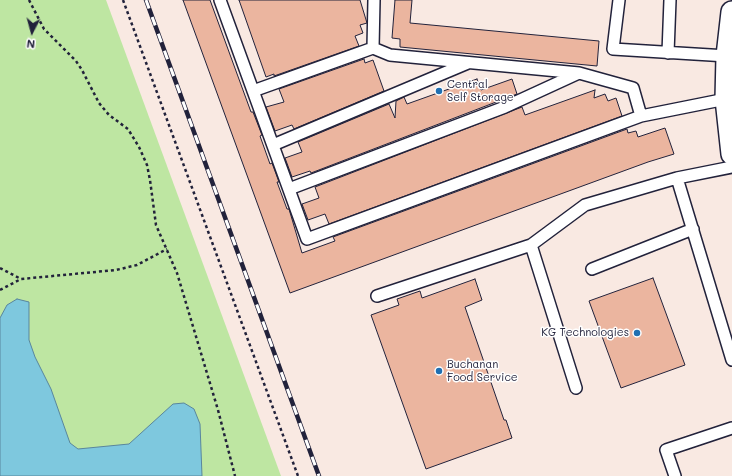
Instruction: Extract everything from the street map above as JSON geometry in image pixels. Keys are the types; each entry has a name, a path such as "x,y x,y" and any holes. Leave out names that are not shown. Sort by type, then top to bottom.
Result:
{"street":[{"path":"732,12 727,56 726,99 732,154"}],"lane":[{"path":"220,0 307,239 641,116 726,99"},
{"path":"373,48 374,0"},
{"path":"619,0 613,49 727,56"},
{"path":"668,53 670,0"},
{"path":"253,91 373,48 390,55 579,73 633,88 641,116"},
{"path":"273,146 470,63"},
{"path":"289,188 505,107 579,73"},
{"path":"377,296 531,245 585,206 677,178 732,166"},
{"path":"677,178 732,360"},
{"path":"592,269 693,230"},
{"path":"531,245 576,388"},
{"path":"675,476 666,450 732,428"}],"path":[{"path":"29,0 47,33 76,61 99,103 109,115 128,129 140,146 150,180 156,224 160,237 167,249 177,273 235,476"},
{"path":"123,0 298,476"},
{"path":"0,290 22,279 116,270 137,265 167,249"},
{"path":"0,268 22,279"}],"green space":[{"path":"0,0 106,0 281,476 0,476"}],"water":[{"path":"17,299 29,302 29,340 35,357 51,389 70,443 78,449 129,444 173,404 184,403 194,409 200,424 202,476 0,476 0,318 7,305"}],"building":[{"path":"183,0 210,0 251,112 253,112 262,135 260,136 270,164 272,163 287,209 289,209 302,253 335,241 333,237 627,129 628,133 636,131 638,137 665,128 674,154 648,162 290,293"},
{"path":"239,0 360,0 367,23 360,25 363,33 355,36 359,46 274,76 274,74 266,77"},
{"path":"395,0 412,0 410,23 599,41 597,66 400,47 400,39 392,38"},
{"path":"364,59 365,63 373,60 384,91 294,129 292,125 275,131 266,107 284,102 279,89"},
{"path":"477,79 481,90 512,79 517,94 311,173 310,171 292,177 285,158 302,152 298,142 389,104 395,118 396,101 404,97 407,104"},
{"path":"595,90 594,98 605,94 608,101 616,98 622,116 329,224 325,214 308,220 302,204 319,198 315,187 522,107 525,115"},
{"name":"KG Technologies","path":"653,278 685,365 621,388 589,301"},
{"name":"Buchanan Food Service","path":"475,279 482,300 465,307 504,420 506,420 512,438 426,469 371,315 399,305 397,299 420,291 422,298"}],"railway":[{"path":"146,0 319,476"}],"place":[{"name":"Central Self Storage","path":"439,91"},
{"name":"KG Technologies","path":"637,333"},
{"name":"Buchanan Food Service","path":"439,371"}]}
